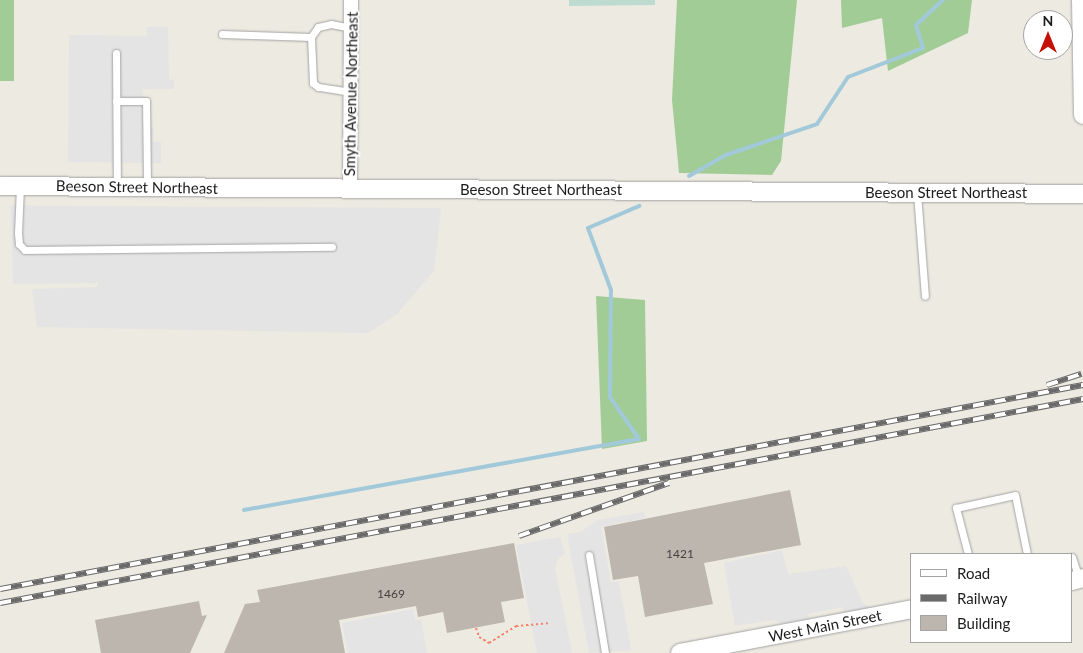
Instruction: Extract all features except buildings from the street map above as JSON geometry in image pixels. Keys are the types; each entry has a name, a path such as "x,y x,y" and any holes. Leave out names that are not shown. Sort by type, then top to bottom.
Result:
{"street":[{"name":"Smyth Avenue Northeast","path":"350,189 351,0"},
{"path":"1081,0 1083,115"},
{"name":"Beeson Street Northeast","path":"0,186 1083,194"},
{"name":"West Main Street","path":"687,652 910,609"}],"lane":[{"path":"351,28 331,24 318,27 311,37 313,83 318,87 352,92"},
{"path":"222,34 311,37"},
{"path":"116,52 117,187"},
{"path":"116,100 146,101 147,187"},
{"path":"20,186 18,233 19,244 24,250 332,247"},
{"path":"917,193 925,296"},
{"path":"968,553 956,508 1015,495 1027,553"},
{"path":"589,555 604,653"},
{"path":"1073,561 1078,579"}],"path":[{"path":"476,628 479,638 488,643 516,626 548,623"}],"green space":[{"path":"0,0 14,0 14,81 0,81"},
{"path":"569,0 655,0 655,5 569,6"},
{"path":"677,0 797,0 781,161 772,175 679,173 672,100"},
{"path":"841,0 972,0 968,33 888,71 882,18 842,28"},
{"path":"596,296 645,300 647,441 602,449"}],"shaded area":[{"path":"147,27 168,27 169,79 174,80 174,89 143,89 144,129 154,128 153,142 161,142 161,163 68,162 69,35 147,36"},
{"path":"11,205 441,208 434,271 397,314 368,333 37,327 32,289 97,287 98,283 13,284"},
{"path":"644,512 645,518 601,527 611,582 619,581 631,650 589,653 567,534 580,532 598,520"},
{"path":"560,537 565,554 559,557 555,568 572,653 537,653 516,545"},
{"path":"782,550 788,574 846,566 863,603 872,608 845,614 842,607 808,614 811,620 783,624 774,620 735,626 724,563"},
{"path":"413,609 415,620 421,619 427,653 348,653 342,623"}],"waterway":[{"path":"689,176 726,155 817,124 848,77 923,48 916,25 943,0"},
{"path":"244,510 639,439 610,397 611,290 588,228 639,206"}],"railway":[{"path":"1047,385 1081,374"},
{"path":"0,589 1083,385"},
{"path":"0,603 1083,399"},
{"path":"519,536 669,483"}]}
